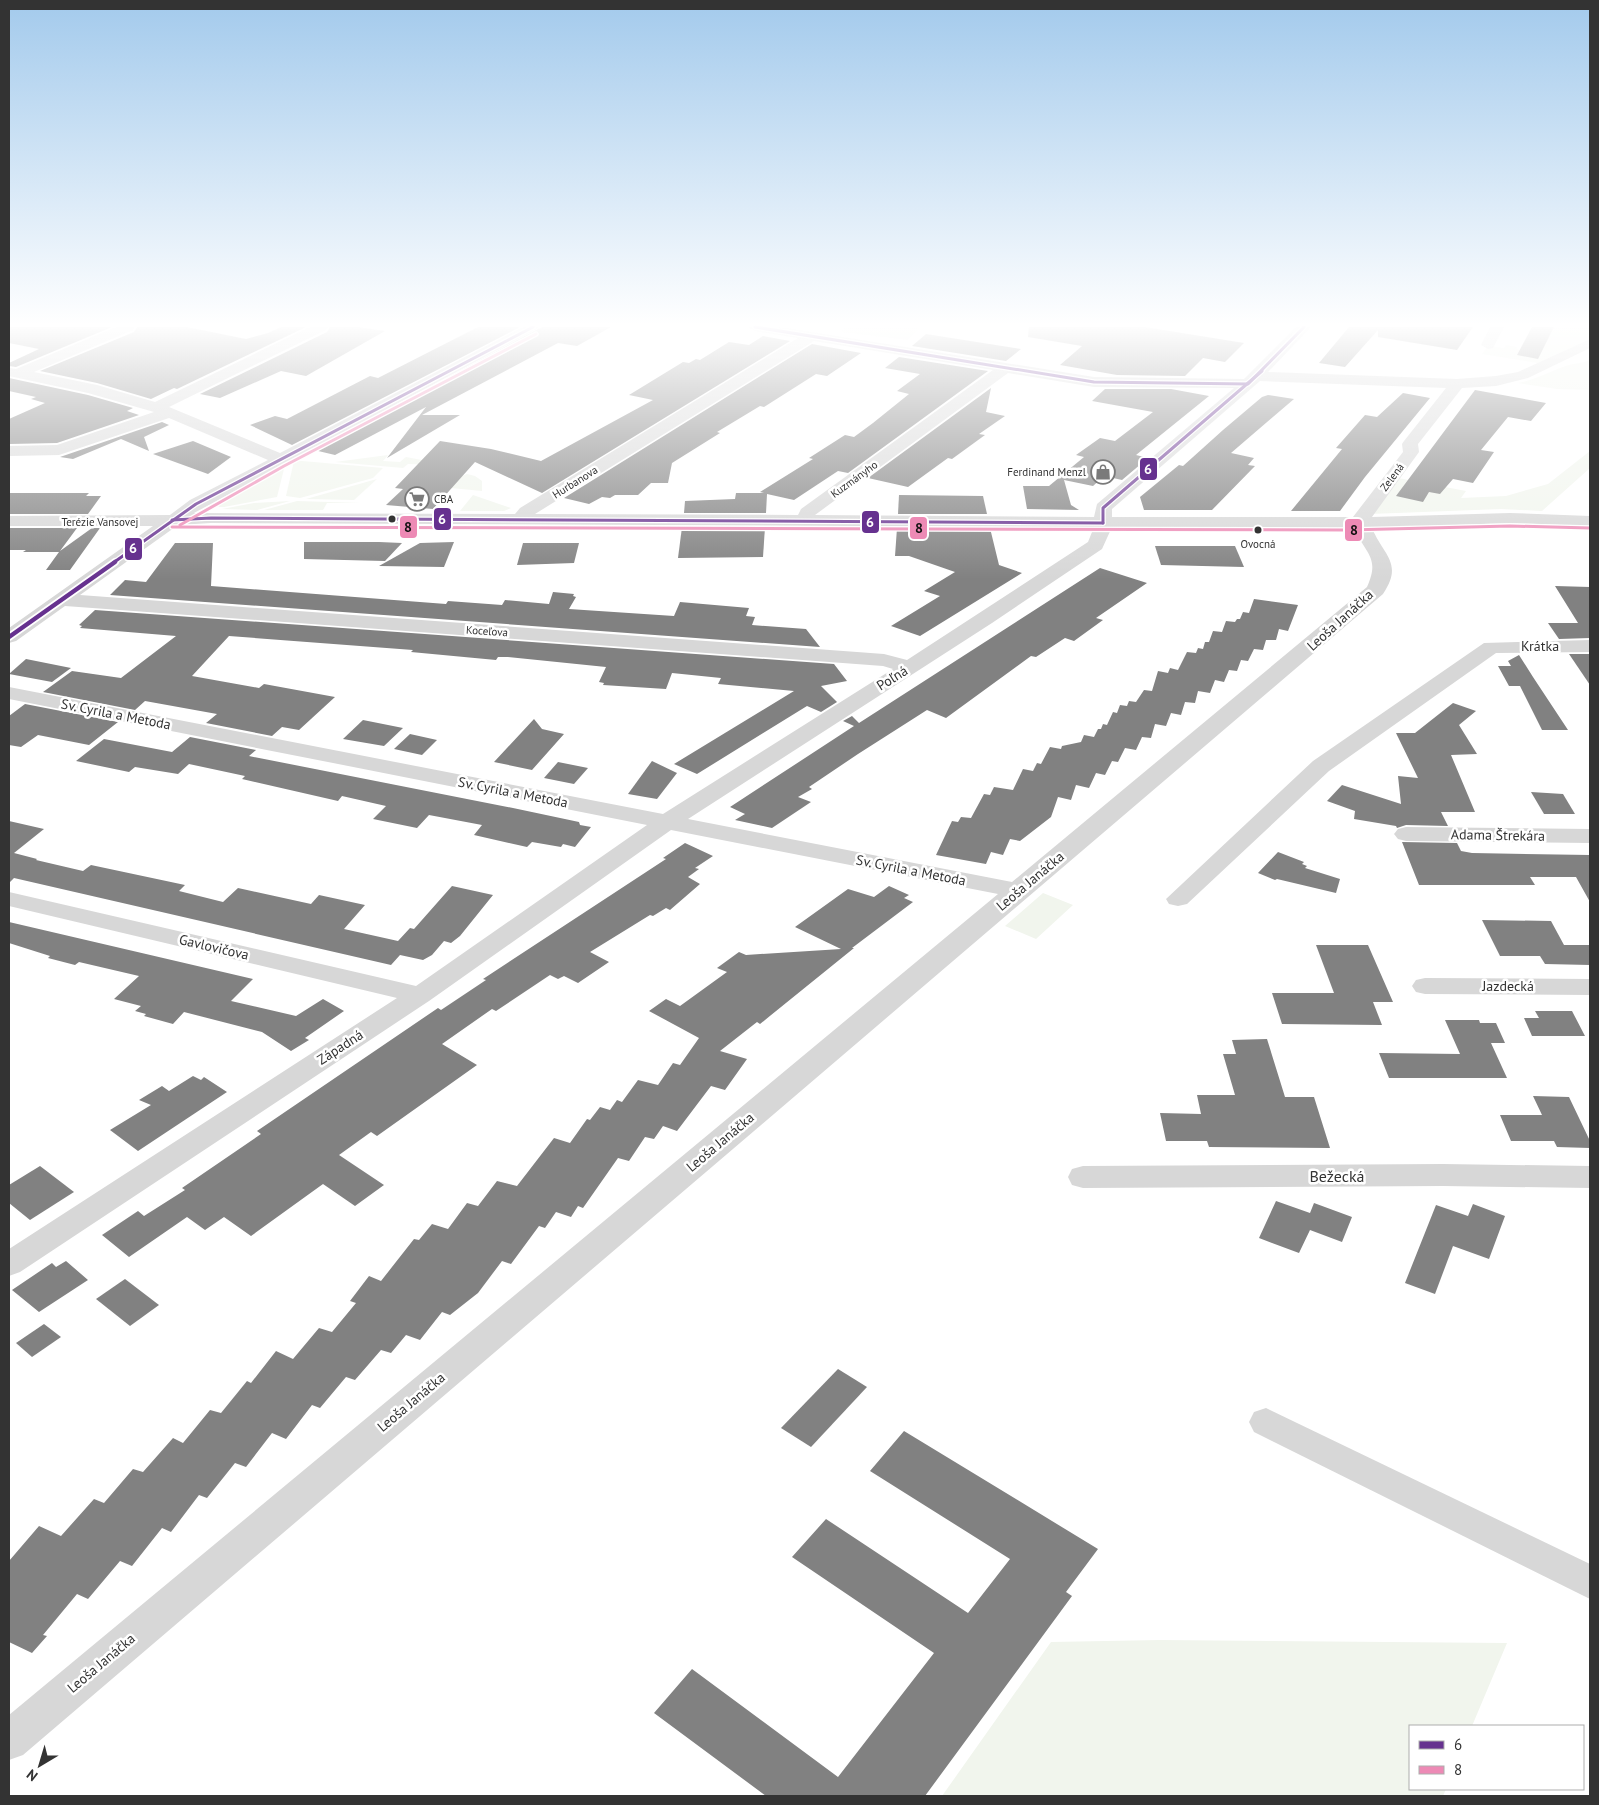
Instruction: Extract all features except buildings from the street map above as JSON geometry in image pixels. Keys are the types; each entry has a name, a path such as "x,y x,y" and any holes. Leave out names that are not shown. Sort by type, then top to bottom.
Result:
{"street":[{"path":"9,451 59,450 159,411"},
{"path":"165,411 280,459"},
{"path":"9,637 196,504 372,411"},
{"name":"Hurbanova","path":"519,520 526,512 690,411"},
{"name":"Kuzmányho","path":"804,522 807,513 946,411"},
{"path":"1102,523 1103,508 1216,411"},
{"name":"Zelená","path":"1362,523 1363,516 1410,452 1410,444 1436,411"},
{"name":"Terézie Vansovej","path":"9,521 216,518 1362,523 1510,518 1590,521"},
{"name":"Poľná","path":"667,822 1096,545 1102,535 1102,523"},
{"name":"Leoša Janáčka","path":"9,1741 1018,891 1312,646 1376,590 1384,566 1362,523"},
{"name":"Koceľova","path":"63,600 884,660 909,667"},
{"name":"Krátka","path":"1178,899 1321,766 1491,646 1590,646"},
{"name":"Sv. Cyrila a Metoda","path":"9,693 1018,891"},
{"name":"Západná","path":"14,1255 420,995 667,822"},
{"name":"Adama Štrekára","path":"1406,834 1590,836"},
{"name":"Gavlovičova","path":"9,899 420,995"},
{"name":"Jazdecká","path":"1425,986 1590,986"},
{"name":"Bežecká","path":"1083,1177 1443,1175 1590,1177"},
{"path":"1266,1422 1590,1582"}],"shaded area":[{"path":"1590,451 1590,468 1542,511 1501,509 1370,514 1398,478 1466,491 1461,498 1506,496 1548,484"},
{"path":"388,455 383,461 400,462 406,457 448,465 408,464 403,468 335,462"},
{"path":"294,461 383,468 373,478 300,498 286,496"},
{"path":"285,465 277,497 224,507 219,507 217,504"},
{"path":"467,474 475,476 482,481 482,491 451,488 462,476"},
{"path":"377,479 354,500 306,499"},
{"path":"473,495 511,508 504,511 460,511"},
{"path":"290,501 257,510 222,509 254,503"},
{"path":"297,501 361,503 327,503 323,510 264,510"},
{"path":"1043,893 1073,905 1036,939 1005,926"},
{"path":"1160,1640 1507,1643 1472,1725 1409,1725 1409,1790 1446,1790 1443,1796 942,1796 1051,1642"}],"transit line":[{"name":"6","path":"9,637 196,504 373,411"},
{"name":"8","path":"180,525 284,466 389,411"},
{"name":"6","path":"1103,523 1103,508 1215,411"},
{"name":"6","path":"172,520 211,518 1103,523"},
{"name":"8","path":"172,527 1348,530 1510,526 1590,528"}],"place":[{"name":"Ferdinand Menzl","path":"1103,472"},
{"name":"CBA","path":"417,499"},
{"name":"Ovocná","path":"1258,530"}]}
